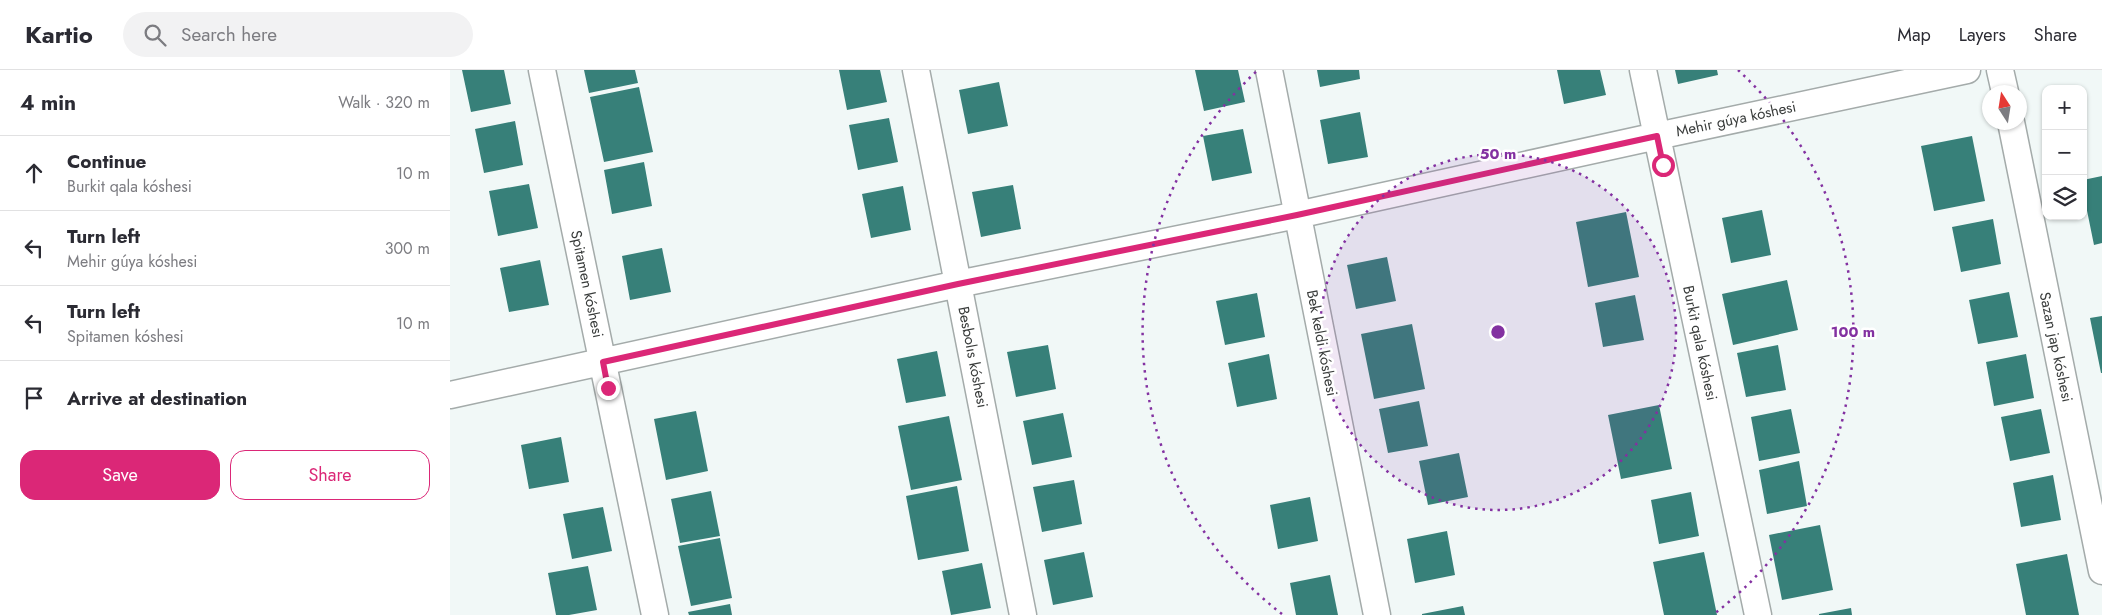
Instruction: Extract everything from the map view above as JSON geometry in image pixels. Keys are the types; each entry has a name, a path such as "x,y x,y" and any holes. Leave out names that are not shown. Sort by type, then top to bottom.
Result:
{"street":[{"name":"Spitamen kóshesi","path":"542,70 654,615"},
{"name":"Besbolıs kóshesi","path":"916,70 1023,615"},
{"name":"Bek keldi kóshesi","path":"1269,70 1377,615"},
{"name":"Burkit qala kóshesi","path":"1643,70 1758,615"},
{"name":"Mehir gúyа kóshesi","path":"450,396 958,284 1297,215 1967,70"},
{"path":"2000,70 2003,85"},
{"name":"Sazan jap kóshesi","path":"2013,130 2102,571"}],"building":[{"path":"462,70 504,70 511,104 471,112"},
{"path":"584,70 635,70 638,83 589,93"},
{"path":"839,70 880,70 887,102 847,110"},
{"path":"1195,70 1238,70 1245,102 1204,111"},
{"path":"1317,70 1359,70 1360,79 1320,87"},
{"path":"1557,70 1600,70 1606,95 1564,104"},
{"path":"1675,70 1717,70 1718,75 1678,84"},
{"path":"999,82 1008,126 968,134 959,90"},
{"path":"639,87 653,152 604,162 590,97"},
{"path":"1360,112 1368,157 1328,164 1320,120"},
{"path":"889,118 898,162 858,170 849,125"},
{"path":"515,121 523,165 484,173 475,129"},
{"path":"1243,129 1252,173 1212,181 1203,136"},
{"path":"1972,136 1985,201 1934,211 1921,146"},
{"path":"644,162 652,206 612,214 604,170"},
{"path":"2102,176 2102,243 2094,245 2087,211 2087,179"},
{"path":"529,184 538,228 498,236 489,191"},
{"path":"1013,185 1021,229 981,237 972,192"},
{"path":"903,186 911,230 871,238 862,194"},
{"path":"1762,210 1771,255 1731,263 1722,218"},
{"path":"1626,212 1639,277 1588,287 1576,222"},
{"path":"1993,219 2001,264 1961,272 1952,227"},
{"path":"662,248 671,292 630,300 622,256"},
{"path":"1387,257 1396,301 1356,309 1347,265"},
{"path":"540,260 549,305 509,312 500,268"},
{"path":"1787,280 1798,330 1733,345 1722,294"},
{"path":"2009,292 2018,337 1978,344 1969,300"},
{"path":"1257,293 1265,337 1225,345 1216,301"},
{"path":"1635,295 1644,340 1603,347 1595,303"},
{"path":"2102,316 2102,373 2101,373 2090,318"},
{"path":"1412,324 1425,389 1374,399 1361,334"},
{"path":"1048,345 1056,389 1016,397 1007,352"},
{"path":"1778,345 1786,390 1746,397 1737,353"},
{"path":"937,351 946,396 906,403 897,359"},
{"path":"1269,354 1277,399 1237,407 1228,363"},
{"path":"2026,354 2034,398 1994,406 1986,362"},
{"path":"1419,401 1428,446 1388,453 1379,409"},
{"path":"1659,405 1672,469 1621,479 1608,415"},
{"path":"1791,409 1800,453 1759,461 1751,417"},
{"path":"2041,409 2050,453 2010,461 2001,417"},
{"path":"696,411 708,471 666,480 654,419"},
{"path":"1063,413 1072,457 1032,465 1023,421"},
{"path":"949,416 962,480 911,490 898,426"},
{"path":"561,437 569,482 529,489 521,445"},
{"path":"1459,453 1468,497 1428,505 1419,461"},
{"path":"1799,461 1807,506 1767,514 1759,470"},
{"path":"2053,475 2061,520 2021,527 2013,483"},
{"path":"1074,480 1082,524 1042,532 1033,487"},
{"path":"957,486 969,551 918,560 906,496"},
{"path":"711,491 720,536 680,543 671,499"},
{"path":"1691,492 1699,536 1659,544 1651,500"},
{"path":"1310,497 1318,541 1278,549 1270,505"},
{"path":"603,507 612,551 572,559 563,514"},
{"path":"1820,525 1833,590 1782,600 1769,535"},
{"path":"1447,531 1455,575 1415,583 1407,539"},
{"path":"720,538 732,598 691,606 678,546"},
{"path":"1084,552 1093,597 1053,605 1044,560"},
{"path":"1704,552 1717,615 1664,615 1653,562"},
{"path":"2067,554 2079,615 2026,615 2016,564"},
{"path":"982,563 991,608 951,615 942,571"},
{"path":"588,566 597,610 569,615 556,615 548,573"},
{"path":"1330,575 1338,615 1296,615 1290,583"},
{"path":"730,604 732,615 689,615 688,612"},
{"path":"1463,606 1465,615 1422,615 1422,614"},
{"path":"1851,608 1852,615 1819,615 1819,614"}],"route":[{"path":"608,388 603,362 958,284 1297,215 1657,136 1663,165"}]}
